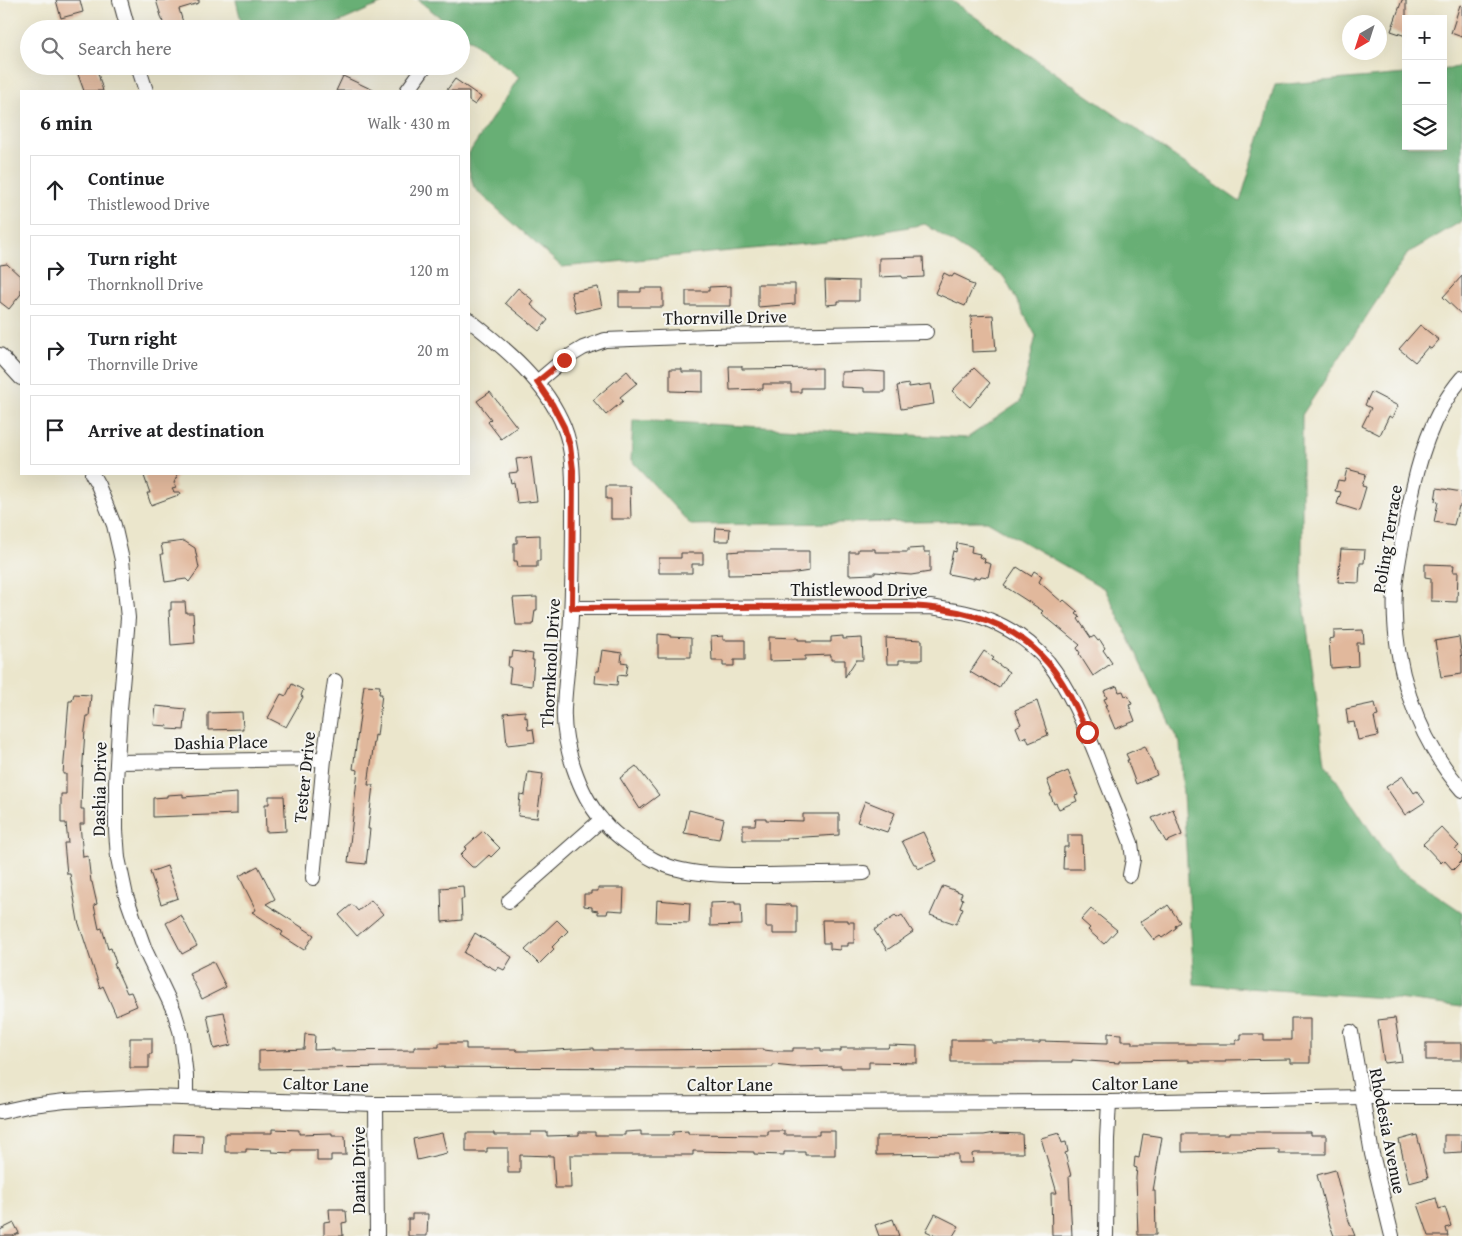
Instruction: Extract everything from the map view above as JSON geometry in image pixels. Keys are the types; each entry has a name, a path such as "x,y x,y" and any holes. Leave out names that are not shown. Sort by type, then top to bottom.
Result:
{"street":[{"path":"120,0 126,20"},
{"path":"141,75 146,90"},
{"path":"408,90 419,75"},
{"name":"Thornknoll Drive","path":"470,321 492,338 537,382 552,404 564,427 570,446 573,470 572,608 564,708 566,741 581,785 601,820 620,838 650,858 664,865 682,870 738,875 864,873"},
{"name":"Thornville Drive","path":"537,382 564,360 583,348 605,340 926,332"},
{"path":"0,355 20,377"},
{"name":"Poling Terrace","path":"1462,378 1439,412 1418,469 1395,589 1395,612 1400,661 1414,711 1434,751 1462,790"},
{"name":"Dashia Drive","path":"93,475 114,525 122,560 128,618 120,709 116,812 118,858 126,896 145,950 174,1011 181,1034 186,1076 186,1098"},
{"name":"Thistlewood Drive","path":"572,608 930,607 966,612 989,620 1012,632 1033,647 1048,662 1074,704 1131,843 1133,859 1130,875"},
{"name":"Tester Drive","path":"313,878 324,759 335,681"},
{"name":"Dashia Place","path":"118,762 324,759"},
{"path":"509,901 601,820"},
{"name":"Rhodesia Avenue","path":"1351,1032 1372,1154 1392,1236"},
{"name":"Caltor Lane","path":"0,1112 32,1105 65,1101 150,1097 376,1104 1109,1102 1362,1097 1462,1098"},
{"path":"1106,1236 1109,1102"},
{"name":"Dania Drive","path":"376,1104 376,1236"}],"green space":[{"path":"236,0 389,0 344,20 241,20"},
{"path":"418,0 951,0 1240,202 1275,85 1402,74 1402,150 1447,150 1447,69 1462,66 1462,221 1408,253 1302,415 1302,590 1325,763 1394,866 1462,912 1462,1007 1397,999 1194,984 1180,743 1105,589 987,521 691,525 631,460 633,420 967,438 1020,402 1036,336 1004,277 925,224 826,242 562,267 474,188 470,174 470,151 519,77 470,40 470,20 444,20"}],"building":[{"path":"56,0 80,0 83,12 61,18"},
{"path":"156,0 199,0 199,3 179,9 182,20 162,20"},
{"path":"1402,0 1406,0 1406,15 1402,15 1402,35 1391,31"},
{"path":"1460,5 1462,6 1462,37 1451,33"},
{"path":"78,75 99,75 103,90 84,90"},
{"path":"343,76 373,90 336,90"},
{"path":"455,79 481,97 475,105 470,102 470,90 447,90"},
{"path":"923,257 924,277 879,277 879,258"},
{"path":"7,264 20,276 20,295 9,309 0,302 0,265"},
{"path":"944,273 952,277 954,274 974,285 965,306 935,293"},
{"path":"1462,276 1462,315 1443,297"},
{"path":"825,280 859,281 859,301 838,301 838,304 826,305"},
{"path":"758,284 795,284 795,304 758,307"},
{"path":"731,286 731,306 686,306 686,291 709,291 709,287"},
{"path":"598,287 602,307 576,313 571,292"},
{"path":"518,288 534,301 531,305 548,320 539,331 505,303"},
{"path":"641,288 663,288 663,307 619,307 619,292 641,292"},
{"path":"993,315 996,351 972,352 971,316"},
{"path":"1420,325 1439,340 1431,349 1428,347 1415,362 1399,349"},
{"path":"729,366 742,366 742,369 822,368 822,388 801,388 801,392 791,392 791,384 763,384 763,389 730,390"},
{"path":"974,368 990,383 970,407 952,391"},
{"path":"670,369 682,369 682,372 703,372 703,392 670,391"},
{"path":"627,371 637,383 620,397 623,401 606,415 593,400"},
{"path":"841,372 885,372 885,392 864,392 864,388 841,387"},
{"path":"909,384 909,387 931,384 934,404 901,409 897,386"},
{"path":"490,392 517,427 501,439 488,422 491,419 477,401"},
{"path":"1371,392 1398,406 1392,418 1389,416 1380,435 1362,426 1371,408 1365,405"},
{"path":"531,457 537,501 517,503 514,482 511,483 509,473 518,472 516,459"},
{"path":"1347,469 1366,474 1362,486 1366,487 1359,511 1337,504 1341,492 1335,491 1338,480 1344,481"},
{"path":"178,475 174,483 176,488 172,489 174,492 180,492 181,494 151,505 147,493 150,493 144,476"},
{"path":"606,486 630,486 631,519 611,519 611,499 606,499"},
{"path":"1437,488 1462,492 1462,506 1459,506 1454,525 1434,522 1438,502 1435,501"},
{"path":"716,528 730,529 729,541 715,541"},
{"path":"540,535 540,561 537,561 537,567 518,567 517,561 514,561 514,543 517,543 517,536"},
{"path":"184,541 195,548 199,568 189,582 186,579 165,582 161,544"},
{"path":"957,543 972,546 971,552 980,554 979,557 985,559 984,562 991,564 988,577 974,577 974,579 948,574 953,551 956,552"},
{"path":"924,548 924,552 930,552 930,572 911,575 875,572 875,574 849,575 849,552 858,552 858,549 875,549 875,552 908,552 908,549"},
{"path":"1341,549 1365,550 1364,563 1360,563 1359,583 1338,582"},
{"path":"809,551 809,571 790,574 728,575 728,552"},
{"path":"681,553 703,553 703,564 692,564 692,573 659,573 659,558 681,558"},
{"path":"1425,564 1454,565 1453,572 1458,572 1457,602 1431,601 1431,578 1425,577"},
{"path":"1017,567 1031,576 1034,571 1042,576 1039,582 1062,602 1064,600 1078,612 1076,614 1080,617 1078,619 1091,638 1094,636 1098,641 1100,640 1105,648 1103,650 1112,663 1093,676 1079,654 1077,648 1080,645 1041,613 1043,611 1004,586"},
{"path":"537,597 537,610 535,610 533,625 516,625 513,598"},
{"path":"171,602 185,602 186,613 193,613 195,643 171,645 169,610 171,610"},
{"path":"1363,630 1364,643 1357,643 1358,666 1331,668 1329,639 1334,638 1334,631"},
{"path":"658,634 670,635 670,637 691,638 691,657 658,657"},
{"path":"723,636 723,640 745,640 745,660 734,660 734,666 723,666 723,661 712,661 711,637"},
{"path":"843,636 843,639 862,638 863,660 856,660 845,677 845,660 831,660 831,655 805,656 805,660 769,661 769,637 798,638 798,640 806,640 806,642 831,642 831,637"},
{"path":"1459,637 1462,674 1441,677 1435,641"},
{"path":"886,638 922,640 922,660 899,660 899,664 887,664"},
{"path":"602,650 622,653 621,662 628,663 626,676 618,675 617,685 595,683 596,671 599,671"},
{"path":"513,651 533,654 532,686 509,683 511,667 508,667 509,657 512,657"},
{"path":"984,651 994,658 992,660 1009,672 999,688 970,672"},
{"path":"292,684 303,690 301,696 303,697 286,727 268,718 281,694 286,696"},
{"path":"364,685 380,686 379,694 382,694 368,785 373,785 366,864 348,862 358,770 353,769"},
{"path":"1117,686 1119,692 1123,691 1125,696 1128,695 1132,704 1129,705 1135,721 1115,729 1105,705 1107,705 1104,699 1107,698 1104,691"},
{"path":"74,694 91,695 89,716 87,716 85,730 82,777 81,809 84,809 84,824 80,824 83,857 88,856 91,882 97,904 94,905 99,929 102,928 108,949 111,948 116,963 114,964 127,993 131,992 137,1006 116,1015 103,986 100,988 78,921 70,874 67,874 64,843 68,843 66,823 61,823 61,794 66,794 66,774 63,774 69,701 72,701"},
{"path":"1037,701 1048,735 1029,743 1026,736 1021,739 1016,727 1021,724 1015,710"},
{"path":"1375,703 1378,716 1374,717 1378,736 1358,740 1354,722 1348,723 1346,709"},
{"path":"156,706 186,709 184,730 167,729 168,726 154,725"},
{"path":"525,711 528,730 533,729 535,742 507,745 504,713"},
{"path":"242,712 243,729 208,730 208,713"},
{"path":"1145,746 1157,775 1136,784 1126,754"},
{"path":"636,766 659,795 640,809 620,778"},
{"path":"1068,771 1078,795 1075,796 1077,801 1059,809 1056,803 1054,804 1047,780"},
{"path":"528,772 543,774 537,818 518,816 520,794 525,795"},
{"path":"1403,776 1414,793 1417,791 1425,802 1405,815 1386,787"},
{"path":"237,793 237,814 153,817 153,798 183,794 183,797"},
{"path":"269,796 284,796 286,831 266,832 265,804 269,804"},
{"path":"865,801 895,813 887,832 857,822"},
{"path":"1173,809 1182,835 1166,842 1152,818"},
{"path":"689,810 724,819 719,839 684,833"},
{"path":"803,814 839,814 839,835 787,838 787,840 743,840 743,825 755,825 756,818 803,821"},
{"path":"1441,827 1459,846 1455,849 1462,856 1462,861 1453,870 1444,860 1441,863 1423,844"},
{"path":"483,831 500,848 491,857 489,855 476,867 472,867 460,855 467,848 465,847"},
{"path":"923,832 937,861 918,869 902,841"},
{"path":"1068,835 1082,835 1083,869 1063,869 1064,847 1068,847"},
{"path":"167,866 178,898 161,904 150,872"},
{"path":"258,866 275,899 266,904 314,935 304,950 281,935 283,932 252,912 256,910 239,876"},
{"path":"463,886 464,899 461,899 462,920 442,922 441,888"},
{"path":"943,886 962,893 960,898 963,899 960,907 963,908 956,924 930,915"},
{"path":"598,888 624,888 623,911 608,910 607,914 598,914 598,911 592,910 592,907 584,906 584,894 598,891"},
{"path":"371,900 383,914 357,936 339,915 352,904 358,911"},
{"path":"657,900 690,903 689,923 656,922"},
{"path":"735,902 735,904 741,904 742,925 710,926 710,903"},
{"path":"766,904 797,906 797,934 773,934 773,927 766,927"},
{"path":"1168,905 1180,922 1175,926 1176,928 1162,938 1160,936 1154,940 1140,922"},
{"path":"1091,909 1117,930 1104,944 1088,930 1090,928 1081,920"},
{"path":"181,915 197,946 182,954 166,923"},
{"path":"902,915 913,932 887,950 874,930 895,916 897,918"},
{"path":"557,920 568,931 539,964 525,950"},
{"path":"822,920 848,920 848,922 854,922 854,943 848,943 848,946 840,946 840,950 830,949 830,943 823,943"},
{"path":"475,933 512,957 504,970 498,967 496,970 464,953"},
{"path":"213,961 226,987 202,999 189,973"},
{"path":"224,1012 231,1045 214,1049 207,1015"},
{"path":"1291,1018 1310,1018 1310,1063 1291,1063 1291,1059 1226,1060 1226,1062 1189,1062 1189,1060 1119,1061 1119,1063 1072,1060 1072,1062 951,1062 951,1040 992,1040 992,1043 1040,1043 1040,1041 1108,1043 1108,1033 1121,1034 1121,1041 1132,1041 1132,1044 1236,1044 1236,1040 1241,1040 1241,1034 1264,1034 1264,1040 1291,1040"},
{"path":"1395,1018 1402,1061 1384,1063 1378,1020"},
{"path":"305,1034 315,1035 314,1050 334,1049 334,1051 414,1050 414,1047 439,1047 439,1043 466,1043 466,1049 516,1049 517,1051 594,1048 594,1050 763,1049 793,1051 793,1048 821,1048 821,1051 841,1051 841,1048 888,1048 889,1045 917,1046 917,1063 869,1062 869,1068 773,1065 773,1067 676,1068 389,1067 259,1069 259,1051 304,1049"},
{"path":"130,1038 152,1038 152,1054 149,1054 149,1068 130,1068"},
{"path":"1426,1043 1462,1043 1462,1060 1426,1060"},
{"path":"272,1129 299,1130 299,1134 332,1133 332,1136 345,1136 346,1155 331,1155 331,1161 317,1161 317,1150 292,1150 292,1153 246,1149 246,1152 225,1152 225,1133 272,1133"},
{"path":"641,1131 641,1135 673,1135 673,1132 688,1131 688,1134 768,1135 768,1131 784,1131 784,1135 819,1135 819,1131 835,1131 835,1155 805,1155 805,1152 784,1152 784,1155 754,1154 754,1152 693,1151 693,1155 570,1155 571,1188 555,1188 553,1156 520,1155 520,1173 508,1173 508,1148 487,1148 487,1152 466,1152 466,1133 531,1135 531,1132 547,1132 547,1136 579,1135 579,1132 595,1132 595,1135 625,1135 625,1132"},
{"path":"1229,1132 1311,1132 1311,1135 1326,1135 1326,1154 1279,1154 1279,1150 1182,1152 1182,1134 1229,1134"},
{"path":"442,1133 447,1153 417,1160 413,1139"},
{"path":"995,1133 1022,1134 1023,1153 974,1153 972,1154 973,1163 958,1163 958,1154 876,1155 876,1136 984,1135"},
{"path":"1059,1133 1062,1143 1066,1142 1068,1152 1065,1153 1071,1176 1069,1176 1072,1236 1052,1236 1051,1193 1057,1193 1041,1138"},
{"path":"174,1134 203,1135 202,1154 173,1153"},
{"path":"1143,1134 1162,1137 1153,1191 1155,1191 1156,1235 1138,1235 1137,1168 1134,1167 1135,1157 1139,1158"},
{"path":"1417,1135 1428,1178 1409,1183 1399,1140"},
{"path":"1444,1135 1462,1135 1462,1152 1444,1153"},
{"path":"1335,1170 1347,1216 1355,1236 1334,1236 1329,1222 1317,1175"},
{"path":"1436,1198 1439,1209 1445,1207 1451,1226 1446,1228 1448,1236 1429,1236 1418,1204"},
{"path":"329,1209 343,1209 343,1211 346,1211 347,1222 342,1223 343,1236 324,1236 324,1222 330,1221"},
{"path":"412,1214 428,1214 427,1236 408,1236 408,1219 412,1219"},
{"path":"935,1214 959,1226 953,1236 936,1236 926,1231"},
{"path":"893,1219 899,1236 879,1236 875,1225"},
{"path":"14,1223 19,1233 13,1236 0,1236 0,1230"}],"route":[{"path":"564,360 537,382 552,404 564,427 570,446 573,470 572,608 909,606 966,612 989,620 1012,632 1033,647 1048,662 1074,704 1087,732"}]}
